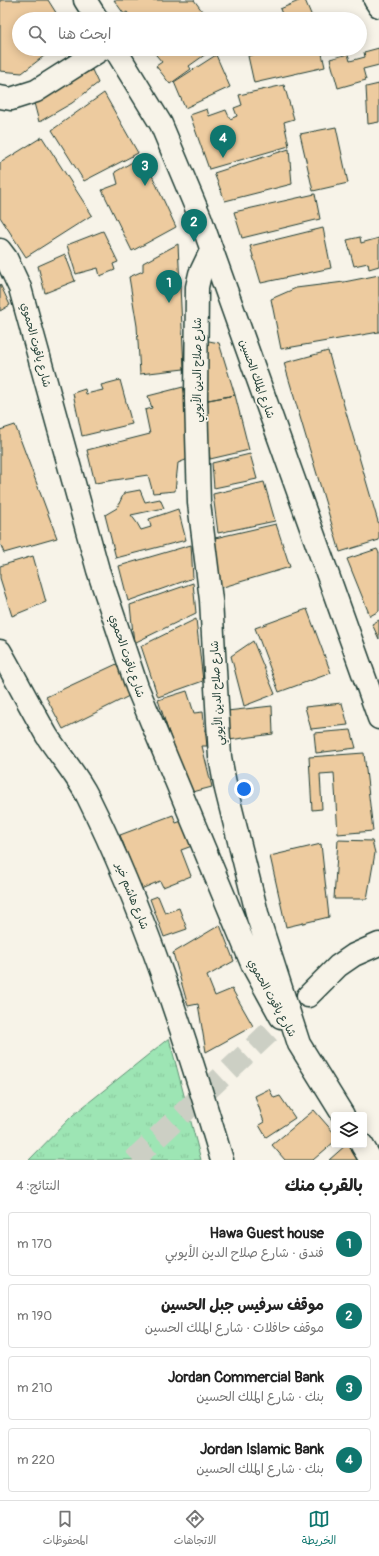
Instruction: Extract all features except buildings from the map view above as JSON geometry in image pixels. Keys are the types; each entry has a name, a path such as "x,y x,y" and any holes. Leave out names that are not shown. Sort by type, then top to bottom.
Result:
{"street":[{"path":"85,0 93,12"},
{"path":"375,0 379,6"},
{"path":"0,97 11,99 36,91 91,56"},
{"name":"شارع الملك الحسين","path":"119,56 168,137 200,217 379,718"},
{"name":"شارع ياقوت الحموي","path":"0,250 6,258 20,288 98,570 137,687 256,972 276,1008 299,1044"},
{"name":"شارع صلاح الدين الأيوبي","path":"211,251 200,274 197,287 196,399 199,503 211,600 220,757 226,789 258,918 299,1044 341,1112"},
{"name":"شارع هاشم خير","path":"0,651 47,736 87,795 119,865 137,907 169,993 222,1160"},
{"path":"234,920 258,918"},
{"path":"308,996 338,966 354,955 379,944"},
{"path":"364,1148 372,1160"}],"green space":[{"path":"169,1038 201,1160 29,1160 73,1115"}],"tunnel":[{"path":"133,1160 308,996"}],"place":[{"name":"Jordan Islamic Bank","path":"223,158"},
{"name":"Jordan Commercial Bank","path":"145,186"},
{"name":"موقف سرفيس جبل الحسين","path":"194,242"},
{"name":"Hawa Guest house","path":"169,303"}]}
